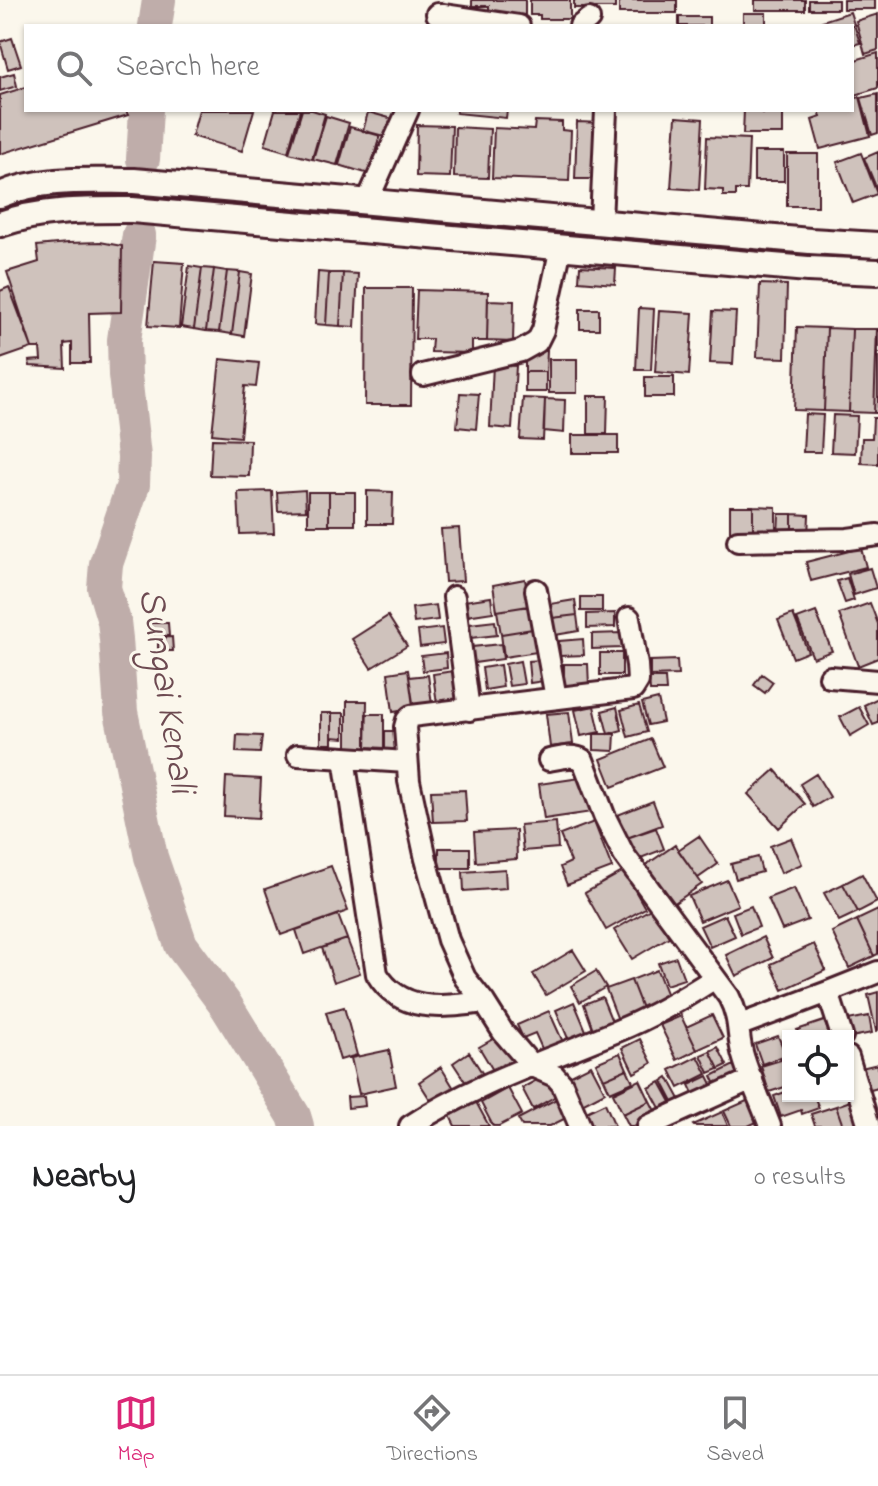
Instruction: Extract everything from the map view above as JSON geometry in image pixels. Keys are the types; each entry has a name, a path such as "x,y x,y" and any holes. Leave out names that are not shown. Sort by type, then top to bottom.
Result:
{"main road":[{"path":"0,195 58,181 134,181 878,245"},
{"path":"271,222 273,193"},
{"path":"0,224 40,213 132,210 808,269 878,272"},
{"path":"808,269 810,241"}],"street":[{"path":"437,13 506,24"},
{"path":"367,202 407,112"},
{"path":"601,222 606,112"},
{"path":"423,375 521,351 537,342 543,330 561,247"},
{"path":"738,541 848,539 878,535"},
{"path":"536,590 556,698"},
{"path":"454,597 469,710"},
{"path":"580,1126 562,1084 555,1076 532,1066 503,1032 465,978 448,940 409,781 405,727 411,716 628,690 638,681 629,618"},
{"path":"830,677 878,681"},
{"path":"298,755 407,762"},
{"path":"549,760 572,756 583,760 604,815 624,855 736,1010 743,1059 770,1126"},
{"path":"344,758 377,974 392,993 414,1003 448,1007 484,1002"},
{"path":"740,1025 878,972"},
{"path":"410,1126 468,1092 632,1025 683,999 715,978"},
{"path":"828,992 840,1030"},
{"path":"854,1077 869,1126"},
{"path":"648,1126 752,1079"}],"building":[{"path":"472,0 525,0 525,18 489,18 489,6 472,6"},
{"path":"530,0 570,0 570,19 540,19 540,15 530,15"},
{"path":"574,0 615,0 615,8 574,8"},
{"path":"619,0 677,0 677,13 619,13"},
{"path":"755,0 805,0 805,10 755,10"},
{"path":"809,0 838,0 838,9 809,9"},
{"path":"843,0 875,0 875,9 843,9"},
{"path":"850,12 854,24 823,24 822,21"},
{"path":"743,13 766,13 766,24 743,24"},
{"path":"878,14 878,50 865,54 856,21"},
{"path":"679,17 709,17 709,24 679,24"},
{"path":"854,24 860,43 854,44"},
{"path":"12,38 21,65 8,69 0,42"},
{"path":"878,53 878,88 854,95 854,60"},
{"path":"14,73 17,86 0,91 0,77"},
{"path":"24,88 24,112 127,112 128,115 0,154 0,95"},
{"path":"878,94 878,133 872,135 861,98"},
{"path":"860,97 870,136 820,149 812,120 821,117 820,112 854,112 854,98"},
{"path":"198,112 253,112 242,151 192,136"},
{"path":"274,112 299,112 288,152 265,145"},
{"path":"301,112 325,114 312,159 289,153"},
{"path":"368,112 393,119 388,138 363,131"},
{"path":"456,112 507,112 506,118"},
{"path":"744,112 783,113 783,134 743,134"},
{"path":"326,116 349,123 337,165 313,159"},
{"path":"676,117 703,119 699,190 671,188"},
{"path":"535,121 562,122 562,130 571,131 569,181 492,178 494,128 534,130"},
{"path":"577,122 603,123 601,179 575,179"},
{"path":"417,125 452,126 450,177 416,176"},
{"path":"350,127 380,135 369,174 339,165"},
{"path":"455,127 490,129 488,178 454,177"},
{"path":"707,137 749,139 747,190 736,190 736,196 723,196 723,190 705,189"},
{"path":"754,152 784,152 784,181 754,181"},
{"path":"878,152 878,192 864,158"},
{"path":"861,153 877,194 853,203 837,162"},
{"path":"787,154 818,154 818,206 787,206"},
{"path":"100,242 122,246 121,312 89,313 90,363 72,363 72,343 64,344 65,368 30,366 29,361 41,360 40,348 32,348 7,272 39,262 37,246"},
{"path":"154,261 184,263 179,328 148,326"},
{"path":"189,266 202,268 194,329 181,327"},
{"path":"580,266 616,268 615,284 579,281"},
{"path":"202,268 214,269 206,331 194,329"},
{"path":"214,269 227,271 219,332 206,331"},
{"path":"227,271 240,272 232,334 219,332"},
{"path":"240,272 252,274 244,336 232,334"},
{"path":"318,272 329,273 326,325 315,324"},
{"path":"329,273 343,273 340,326 326,325"},
{"path":"343,273 358,274 355,327 340,326"},
{"path":"760,284 787,285 785,358 757,357"},
{"path":"9,287 32,348 0,359 0,291"},
{"path":"366,288 412,288 411,405 365,405"},
{"path":"417,290 488,292 487,341 472,341 472,353 431,352 432,339 415,339"},
{"path":"488,300 514,301 513,342 487,341"},
{"path":"639,308 654,309 651,370 636,370"},
{"path":"580,309 599,309 599,329 580,329"},
{"path":"659,311 693,313 689,375 655,372"},
{"path":"713,311 736,312 733,364 710,363"},
{"path":"797,327 827,328 824,411 794,410"},
{"path":"827,328 852,329 849,412 824,411"},
{"path":"852,329 877,329 874,413 849,412"},
{"path":"877,329 878,413 874,413"},
{"path":"525,351 547,351 546,372 525,372"},
{"path":"220,359 259,363 256,387 245,386 240,437 212,434"},
{"path":"549,359 577,359 577,393 549,393"},
{"path":"493,364 516,366 512,429 490,427"},
{"path":"525,372 546,372 546,392 525,392"},
{"path":"645,377 674,377 674,397 645,397"},
{"path":"460,393 479,394 476,429 457,427"},
{"path":"588,396 608,396 607,434 588,434"},
{"path":"523,398 545,399 543,440 520,439"},
{"path":"545,399 565,400 564,433 544,431"},
{"path":"805,414 823,415 821,452 803,452"},
{"path":"833,415 857,416 855,453 831,452"},
{"path":"873,418 878,418 878,464 861,463 862,438 872,438"},
{"path":"572,435 618,435 618,453 572,453"},
{"path":"212,439 250,440 249,476 210,475"},
{"path":"305,490 306,510 278,511 277,492"},
{"path":"272,491 274,533 240,534 238,492"},
{"path":"367,491 393,492 392,524 367,524"},
{"path":"308,492 329,492 329,525 308,525"},
{"path":"329,492 355,492 355,525 329,525"},
{"path":"730,506 753,506 753,536 730,536"},
{"path":"753,506 776,507 776,536 753,536"},
{"path":"779,514 792,514 792,536 778,535"},
{"path":"792,514 809,515 808,536 792,536"},
{"path":"459,528 463,581 445,582 441,529"},
{"path":"861,548 866,567 811,581 806,562"},
{"path":"870,568 876,588 854,595 848,574"},
{"path":"847,578 854,600 845,603 837,581"},
{"path":"525,579 529,606 497,611 493,585"},
{"path":"491,597 493,612 466,616 464,601"},
{"path":"581,597 602,597 602,611 581,611"},
{"path":"575,600 577,615 552,618 550,604"},
{"path":"870,603 878,624 878,658 858,666 839,614"},
{"path":"436,605 438,620 414,623 412,608"},
{"path":"529,606 533,629 501,634 497,611"},
{"path":"816,612 832,651 813,658 797,619"},
{"path":"615,613 615,627 587,628 587,614"},
{"path":"793,614 808,652 793,658 778,620"},
{"path":"577,615 579,631 555,635 552,618"},
{"path":"388,616 407,646 371,668 352,639"},
{"path":"495,621 497,635 471,638 470,624"},
{"path":"148,623 168,623 169,636 149,636"},
{"path":"442,628 444,644 420,647 418,631"},
{"path":"533,629 537,652 504,657 501,634"},
{"path":"622,633 622,648 592,649 592,634"},
{"path":"172,637 173,651 158,651 158,638"},
{"path":"583,639 584,655 560,656 559,641"},
{"path":"501,644 503,659 474,663 472,647"},
{"path":"446,653 447,668 423,671 421,656"},
{"path":"600,653 622,653 622,675 600,675"},
{"path":"542,660 544,681 530,683 528,661"},
{"path":"677,660 678,675 650,676 650,661"},
{"path":"520,661 524,684 509,686 505,664"},
{"path":"564,664 588,664 589,686 564,687"},
{"path":"500,665 503,687 485,690 482,668"},
{"path":"408,670 414,709 393,712 388,673"},
{"path":"454,671 458,702 437,704 433,674"},
{"path":"762,674 773,682 765,693 754,685"},
{"path":"428,675 432,704 413,706 409,677"},
{"path":"649,678 665,678 666,691 650,691"},
{"path":"878,698 878,723 873,725 864,705"},
{"path":"658,699 663,722 648,725 642,703"},
{"path":"347,701 367,701 366,751 347,751"},
{"path":"639,705 647,732 628,737 621,710"},
{"path":"594,706 600,732 581,736 575,710"},
{"path":"617,707 622,730 608,734 602,711"},
{"path":"859,707 869,725 850,736 840,717"},
{"path":"569,712 573,744 550,747 546,714"},
{"path":"321,713 332,713 332,744 321,744"},
{"path":"332,713 344,713 344,738 332,737"},
{"path":"366,714 384,714 384,748 366,747"},
{"path":"385,731 397,731 397,755 385,755"},
{"path":"594,734 615,734 614,751 594,750"},
{"path":"237,735 262,736 260,753 236,752"},
{"path":"651,739 663,767 612,787 601,759"},
{"path":"775,770 805,804 779,828 748,794"},
{"path":"816,774 830,797 813,807 800,784"},
{"path":"226,777 261,779 259,818 224,816"},
{"path":"587,777 592,812 544,819 539,784"},
{"path":"465,790 467,821 433,822 431,791"},
{"path":"653,801 662,825 624,839 615,816"},
{"path":"556,822 558,848 523,851 520,825"},
{"path":"594,822 612,868 567,885 560,867 571,862 560,835"},
{"path":"656,828 664,849 633,861 624,839"},
{"path":"516,830 517,859 476,862 474,832"},
{"path":"699,836 718,864 698,878 678,850"},
{"path":"791,838 802,864 781,873 770,846"},
{"path":"675,845 702,884 673,904 646,865"},
{"path":"439,848 470,848 470,868 439,868"},
{"path":"758,857 762,872 736,879 731,864"},
{"path":"331,866 348,911 281,935 265,889"},
{"path":"505,869 506,888 464,891 463,872"},
{"path":"624,871 645,908 606,930 585,893"},
{"path":"862,874 877,902 858,912 843,884"},
{"path":"727,880 738,905 700,921 689,896"},
{"path":"843,884 858,912 839,921 824,893"},
{"path":"794,888 808,920 782,930 768,898"},
{"path":"751,906 759,927 741,934 733,913"},
{"path":"652,908 669,937 632,959 614,930"},
{"path":"878,910 878,954 874,956 857,920"},
{"path":"338,915 347,939 304,954 296,930"},
{"path":"725,915 735,936 710,947 700,926"},
{"path":"857,920 874,956 849,968 832,932"},
{"path":"763,937 773,958 736,976 726,955"},
{"path":"347,939 360,973 334,982 322,948"},
{"path":"814,944 826,970 783,990 771,964"},
{"path":"573,950 586,971 546,995 533,974"},
{"path":"676,957 684,979 666,985 658,963"},
{"path":"657,970 669,1001 643,1011 631,980"},
{"path":"596,971 606,987 580,1002 571,986"},
{"path":"631,980 643,1011 618,1020 606,989"},
{"path":"878,992 878,1030 876,1031 868,995"},
{"path":"602,997 613,1024 594,1032 584,1004"},
{"path":"574,1002 587,1033 569,1041 556,1010"},
{"path":"344,1007 357,1055 340,1060 326,1012"},
{"path":"549,1011 563,1042 543,1051 535,1033 523,1038 517,1025"},
{"path":"712,1015 723,1038 697,1050 686,1027"},
{"path":"681,1016 697,1050 677,1060 660,1025"},
{"path":"869,1016 872,1033 854,1036 848,1020"},
{"path":"824,1021 828,1030 797,1030"},
{"path":"500,1035 515,1061 494,1072 479,1047"},
{"path":"778,1036 782,1056 762,1064 755,1044"},
{"path":"640,1039 652,1063 634,1073 622,1048"},
{"path":"718,1047 727,1065 719,1069 710,1051"},
{"path":"389,1050 396,1086 359,1094 351,1058"},
{"path":"710,1051 719,1069 709,1073 701,1055"},
{"path":"469,1052 484,1076 468,1086 453,1063"},
{"path":"620,1053 627,1069 604,1079 596,1063"},
{"path":"698,1056 707,1074 679,1088 670,1070"},
{"path":"782,1060 782,1088 769,1092 761,1066"},
{"path":"738,1063 747,1080 720,1093 712,1076"},
{"path":"878,1064 878,1088 867,1091 861,1068"},
{"path":"591,1065 605,1092 580,1105 565,1078"},
{"path":"441,1067 455,1090 433,1104 419,1082"},
{"path":"627,1069 633,1082 610,1092 604,1079"},
{"path":"544,1076 556,1096 533,1109 522,1088"},
{"path":"708,1076 716,1092 697,1102 689,1085"},
{"path":"668,1077 681,1101 674,1104 662,1081"},
{"path":"640,1080 650,1101 623,1114 613,1093"},
{"path":"660,1082 671,1102 660,1108 649,1088"},
{"path":"508,1088 522,1114 493,1126 481,1103"},
{"path":"782,1093 782,1102 816,1102 819,1108 781,1117 774,1096"},
{"path":"364,1096 365,1106 348,1108 347,1097"},
{"path":"558,1098 568,1117 550,1126 522,1126 518,1119"},
{"path":"749,1100 759,1121 748,1126 731,1126 724,1111"},
{"path":"650,1101 657,1115 629,1126 623,1114"},
{"path":"476,1102 489,1126 455,1126 450,1116"},
{"path":"854,1102 863,1126 843,1126 836,1106"},
{"path":"605,1103 615,1126 590,1126 584,1113"},
{"path":"836,1106 843,1126 815,1126 811,1114"},
{"path":"722,1112 728,1126 693,1125"}],"waterway":[{"path":"155,24 159,0"},
{"path":"143,159 146,112"},
{"name":"Sungai Kenali","path":"139,235 124,340 134,457 133,485 106,564 104,588 114,621 121,712 151,857 181,945 227,1007 294,1116 297,1126"}]}
